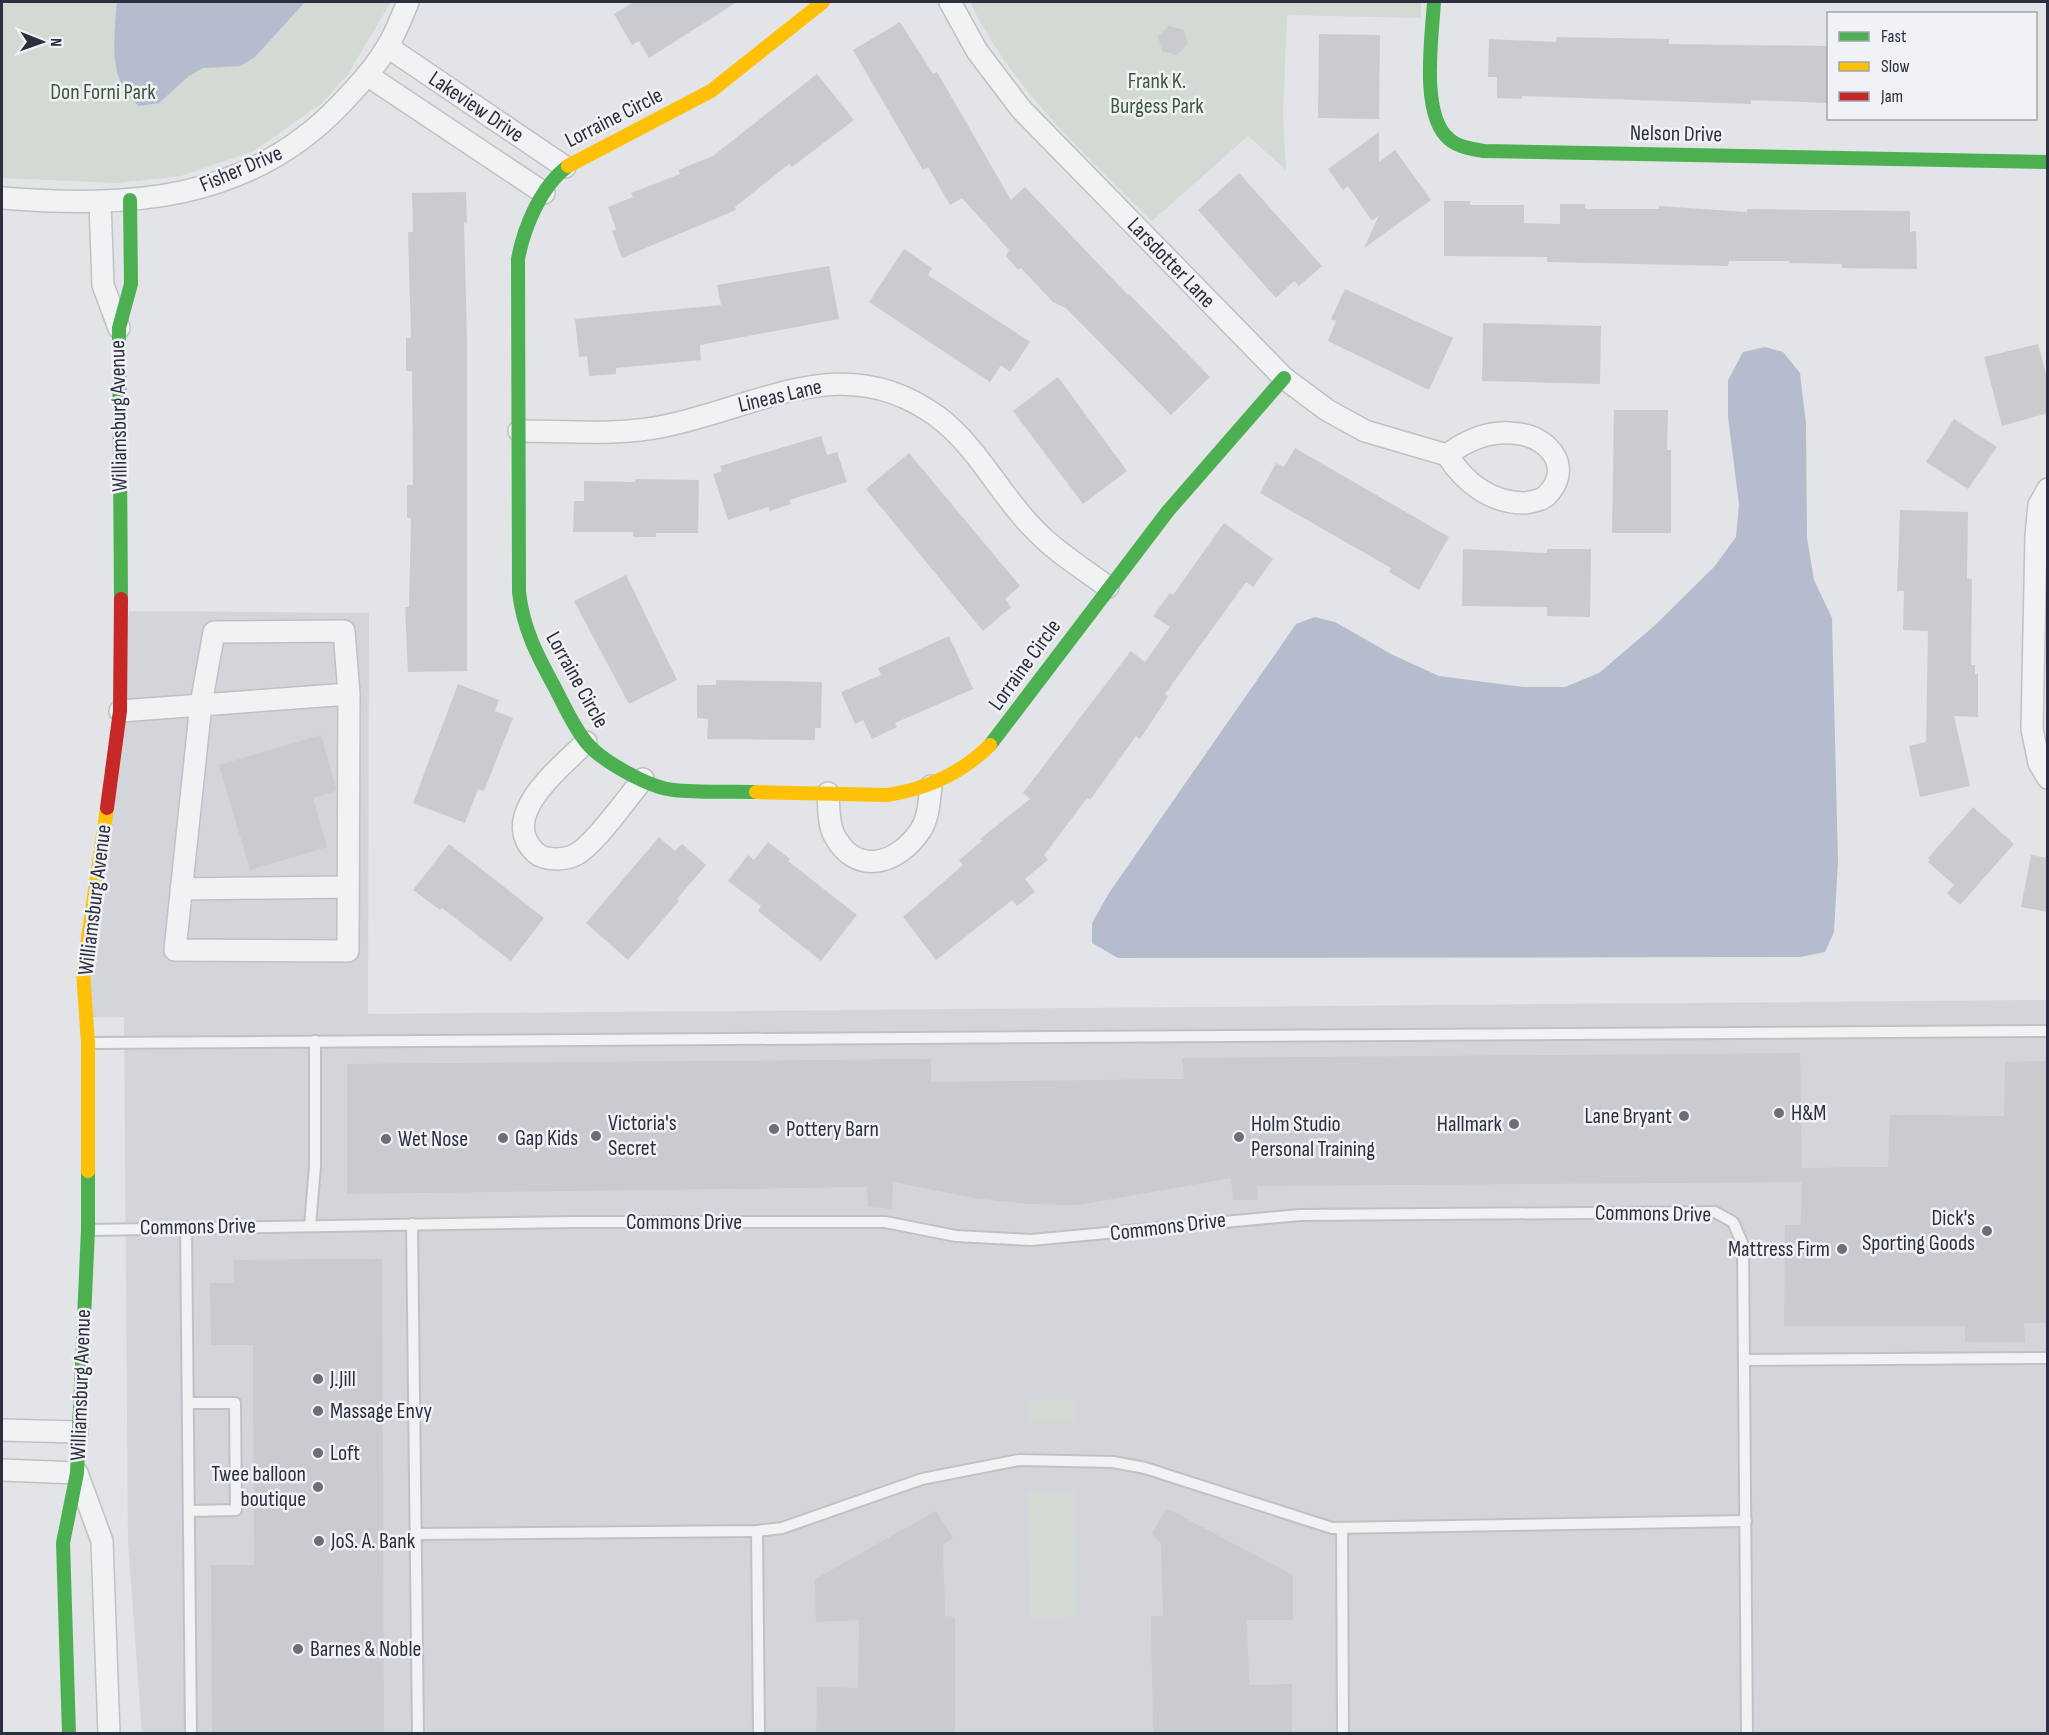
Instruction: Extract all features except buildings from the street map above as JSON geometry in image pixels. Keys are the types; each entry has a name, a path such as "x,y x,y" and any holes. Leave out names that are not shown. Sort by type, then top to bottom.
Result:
{"street":[{"name":"Fisher Drive","path":"2,198 100,202 130,200 198,189 274,159 326,119 367,75 388,47 408,2"},
{"name":"Lorraine Circle","path":"823,2 711,91 565,167 544,193 522,238 518,259 519,592 522,616 529,639 568,715 586,742 604,759 671,790 887,795 913,792 932,786 977,760 996,740 1108,587 1168,511 1284,378"},
{"name":"Larsdotter Lane","path":"950,2 976,51 1021,110 1284,378 1327,410 1365,431 1447,455"},
{"name":"Nelson Drive","path":"1434,2 1432,97 1435,116 1448,139 1464,148 1484,151 2048,162"},
{"name":"Lakeview Drive","path":"388,47 565,167"},
{"name":"Lakeview Drive","path":"367,75 544,193"},
{"name":"Williamsburg Avenue","path":"69,1734 63,1543 77,1473 77,1431 88,1230 88,1043 83,972 120,711 119,328 131,284 130,200"},
{"name":"Williamsburg Avenue","path":"100,202 103,285 119,328"},
{"name":"Lineas Lane","path":"519,431 636,431 692,419 788,390 835,383 884,389 914,402 955,432 1035,531 1108,587"},
{"path":"1507,432 1542,440 1553,450 1558,468 1555,483 1545,497 1530,502 1506,503 1489,496 1457,471 1447,455 1466,441 1507,432"},
{"path":"2048,489 2039,505 2036,536 2032,729 2039,763 2048,778"},
{"path":"344,631 349,693 348,951 174,950 201,704 214,632 344,631"},
{"path":"120,711 349,693"},
{"path":"586,742 530,800 525,816 524,831 530,847 541,858 559,859 576,855 643,779"},
{"path":"828,793 829,818 834,835 857,857 870,863 901,854 921,830 928,814 932,786"},
{"path":"181,889 348,887"},
{"path":"2,1430 77,1431"},
{"path":"2,1470 77,1473"},
{"name":"Williamsburg Avenue","path":"77,1473 102,1541 109,1734"}],"lane":[{"path":"88,1043 857,1041 2048,1031"},
{"path":"310,1226 315,1166 315,1041"},
{"name":"Commons Drive","path":"88,1230 412,1224 885,1222 956,1236 1031,1240 1300,1215 1714,1212 1733,1222 1743,1245 1748,1734"},
{"path":"412,1224 418,1734"},
{"path":"186,1227 191,1734"},
{"path":"1744,1360 2048,1358"},
{"path":"188,1403 235,1403 236,1510 189,1511"},
{"path":"416,1534 757,1531 782,1528 922,1479 1019,1460 1113,1462 1148,1468 1281,1510 1311,1522 1342,1528 1746,1521"},
{"path":"1342,1528 1343,1734"},
{"path":"757,1531 759,1734"}],"shaded area":[{"path":"129,611 369,613 368,1014 2047,1000 2047,1733 142,1733 128,1543 124,1017 84,1017"}],"green space":[{"name":"Don Forni Park","path":"2,2 391,2 348,74 322,103 254,151 181,176 117,183 2,178"},
{"name":"Frank K. Burgess Park","path":"970,2 1421,2 1421,18 1287,15 1283,112 1286,170 1248,136 1152,221 1051,119 1028,92 987,34"},
{"path":"1075,1400 1076,1422 1029,1423 1028,1401"},
{"path":"1028,1492 1075,1492 1076,1617 1030,1618"}],"water":[{"path":"117,2 305,2 255,57 240,66 203,68 189,76 159,103 139,106 129,96 117,72 114,44"},
{"path":"1765,347 1783,352 1800,373 1806,424 1807,538 1814,580 1832,618 1838,861 1834,932 1825,952 1800,957 1118,958 1092,943 1092,923 1109,893 1296,624 1315,617 1335,622 1393,655 1439,676 1523,687 1565,687 1599,673 1653,627 1714,567 1736,537 1739,504 1728,417 1728,380 1743,352"}],"traffic: fast":[{"path":"1434,2 1430,54 1434,112 1440,128 1449,139 1465,147 1484,151 2048,162"},
{"path":"568,166 550,184 535,208 518,259 519,592 527,629 573,722 586,742 614,765 640,779 674,790 756,792"},
{"path":"121,599 119,328 131,284 130,200"},
{"path":"990,745 1168,511 1284,378"},
{"path":"69,1734 63,1543 77,1473 88,1230 88,1171"}],"traffic: slow":[{"path":"568,166 711,91 823,2"},
{"path":"756,792 887,795 902,792 943,779 967,764 990,745"},
{"path":"88,1171 88,1043 83,972 107,808"}],"traffic: jam":[{"path":"107,808 120,711 121,599"}],"place":[{"name":"H&M","path":"1779,1113"},
{"name":"Lane Bryant","path":"1684,1116"},
{"name":"Hallmark","path":"1514,1124"},
{"name":"Pottery Barn","path":"774,1129"},
{"name":"Victoria's Secret","path":"596,1136"},
{"name":"Holm Studio Personal Training","path":"1239,1137"},
{"name":"Gap Kids","path":"503,1138"},
{"name":"Wet Nose","path":"386,1139"},
{"name":"Dick's Sporting Goods","path":"1987,1231"},
{"name":"Mattress Firm","path":"1842,1249"},
{"name":"J.Jill","path":"318,1379"},
{"name":"Massage Envy","path":"318,1411"},
{"name":"Loft","path":"318,1453"},
{"name":"Twee balloon boutique","path":"318,1487"},
{"name":"JoS. A. Bank","path":"319,1541"},
{"name":"Barnes & Noble","path":"298,1649"}]}
